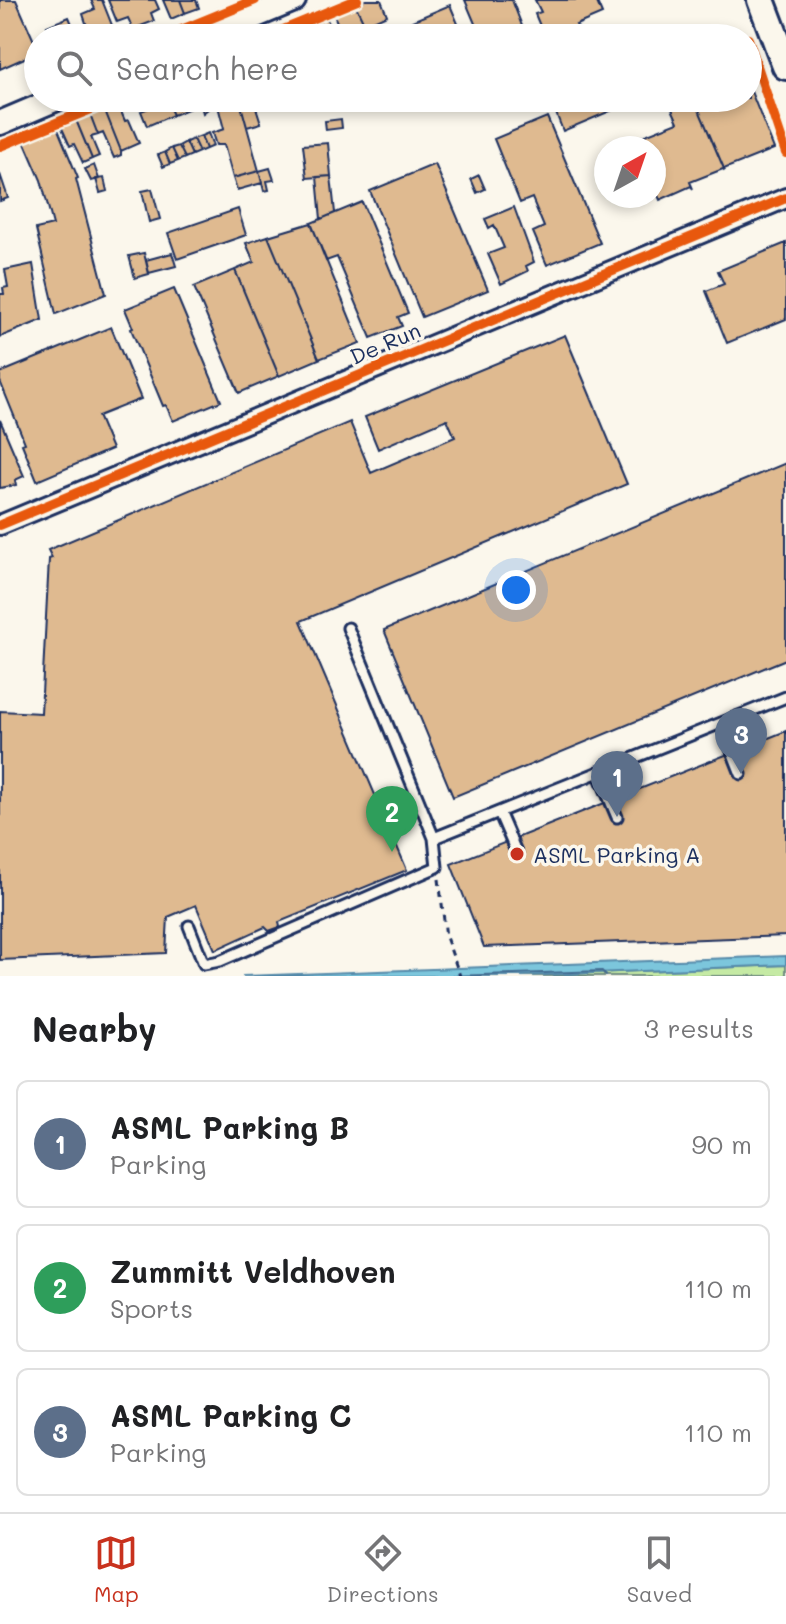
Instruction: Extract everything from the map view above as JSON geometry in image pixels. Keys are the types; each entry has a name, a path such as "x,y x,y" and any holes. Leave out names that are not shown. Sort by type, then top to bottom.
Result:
{"main road":[{"path":"761,0 786,66"}],"street":[{"path":"237,24 294,0"},
{"path":"0,123 26,112"},
{"name":"De Run","path":"0,525 786,198"}],"lane":[{"path":"189,926 204,964 220,961 437,867 434,838 348,628"},
{"path":"434,838 786,697"},
{"path":"721,723 741,774"},
{"path":"598,772 617,817"},
{"path":"499,812 517,854"}],"path":[{"path":"437,867 446,937 460,976"}],"green space":[{"path":"786,965 786,976 521,976"}],"water":[{"path":"786,956 786,965 521,976 242,976"}],"building":[{"path":"0,0 16,0 27,24 24,24 24,58 0,69"},
{"path":"91,0 102,0 111,24 86,24 83,14 95,9"},
{"path":"108,0 155,0 159,9 151,13 154,21 146,24 131,24 128,18 117,22"},
{"path":"163,0 180,0 185,13 171,19"},
{"path":"180,0 196,0 199,8 185,13"},
{"path":"365,0 381,0 387,15 373,21 373,24 364,24 355,4"},
{"path":"465,0 512,0 521,24 475,24"},
{"path":"535,0 596,0 602,14 578,24 539,24 535,14 541,12"},
{"path":"355,4 364,24 338,24 333,13"},
{"path":"450,5 458,24 413,24 412,21"},
{"path":"326,16 329,24 309,24"},
{"path":"69,17 72,24 52,24"},
{"path":"106,112 121,112 125,121 129,120 139,143 121,151"},
{"path":"106,112 121,155 114,158 103,133 98,135 90,114"},
{"path":"141,112 172,112 173,115 147,126"},
{"path":"220,112 243,112 259,171 233,178 224,145 216,145 212,133 224,129"},
{"path":"243,112 258,112 261,123 247,127"},
{"path":"558,112 608,112 563,131 556,113"},
{"path":"673,112 700,112 725,171 723,169 690,182 693,189 691,186 666,197 666,136 643,136 678,122"},
{"path":"700,112 759,112 774,149 724,169"},
{"path":"90,114 98,135 91,137 99,156 92,159 76,120"},
{"path":"547,117 600,243 547,265 533,232 544,227 532,198 520,203 494,139"},
{"path":"341,119 342,128 326,130 325,121"},
{"path":"76,120 92,159 83,163 74,144 70,146 61,126"},
{"path":"57,127 78,178 106,294 56,314 36,229 53,225 41,180 24,141"},
{"path":"208,133 213,146 206,149 201,136"},
{"path":"201,136 206,149 199,152 193,139"},
{"path":"193,139 199,152 192,155 186,142"},
{"path":"186,142 192,155 185,158 179,146"},
{"path":"328,143 331,176 307,178 303,145"},
{"path":"179,146 185,158 178,161 172,148"},
{"path":"172,148 178,161 170,164 165,152"},
{"path":"165,152 170,164 163,167 158,155"},
{"path":"435,164 488,290 422,317 370,191"},
{"path":"94,165 99,179 91,181 85,169"},
{"path":"270,168 274,180 267,181 269,190 264,191 259,171"},
{"path":"259,171 262,183 237,190 233,178"},
{"path":"0,174 8,198 0,201"},
{"path":"479,175 485,189 477,193 471,179"},
{"path":"331,176 335,213 321,219 317,177"},
{"path":"104,178 107,191 100,193 96,179"},
{"path":"152,189 160,219 149,222 142,191"},
{"path":"362,202 408,313 398,317 402,326 371,338 337,257 326,261 311,223"},
{"path":"514,207 534,262 526,266 528,271 501,284 488,254 504,248 494,225 489,228 485,219"},
{"path":"238,209 246,235 177,259 168,233"},
{"path":"311,223 360,343 319,359 268,236"},
{"path":"268,236 319,359 279,376 235,270 254,262 246,243"},
{"path":"786,243 786,319 727,343 706,291 724,284 718,271"},
{"path":"144,253 149,274 135,278 129,256"},
{"path":"172,253 176,266 149,273 146,260"},
{"path":"33,264 42,320 0,337 0,294 4,294 3,288 8,287 5,270"},
{"path":"235,270 279,376 239,393 194,287"},
{"path":"174,289 221,401 173,421 166,405 163,406 125,309"},
{"path":"111,327 141,399 98,416 112,449 37,481 0,381 0,373"},
{"path":"565,335 627,484 301,621 407,870 279,922 280,927 269,931 265,927 215,950 196,905 168,917 166,953 0,960 0,711 41,713 49,559 52,558 48,550 350,422 371,473 455,437 447,419 378,449 365,417"},
{"path":"0,420 24,476 15,480 16,485 0,488"},
{"path":"786,463 786,659 453,797 384,630"},
{"path":"786,731 786,936 484,947 451,864"}],"cycle path":[{"path":"196,24 255,0"},
{"path":"298,24 357,0"},
{"path":"762,81 786,153"},
{"path":"0,146 84,112"},
{"path":"0,525 786,198"}],"place":[{"name":"ASML Parking C","path":"741,774"},
{"name":"ASML Parking B","path":"617,817"},
{"name":"Zummitt Veldhoven","path":"392,852"},
{"name":"ASML Parking A","path":"517,854"}]}
